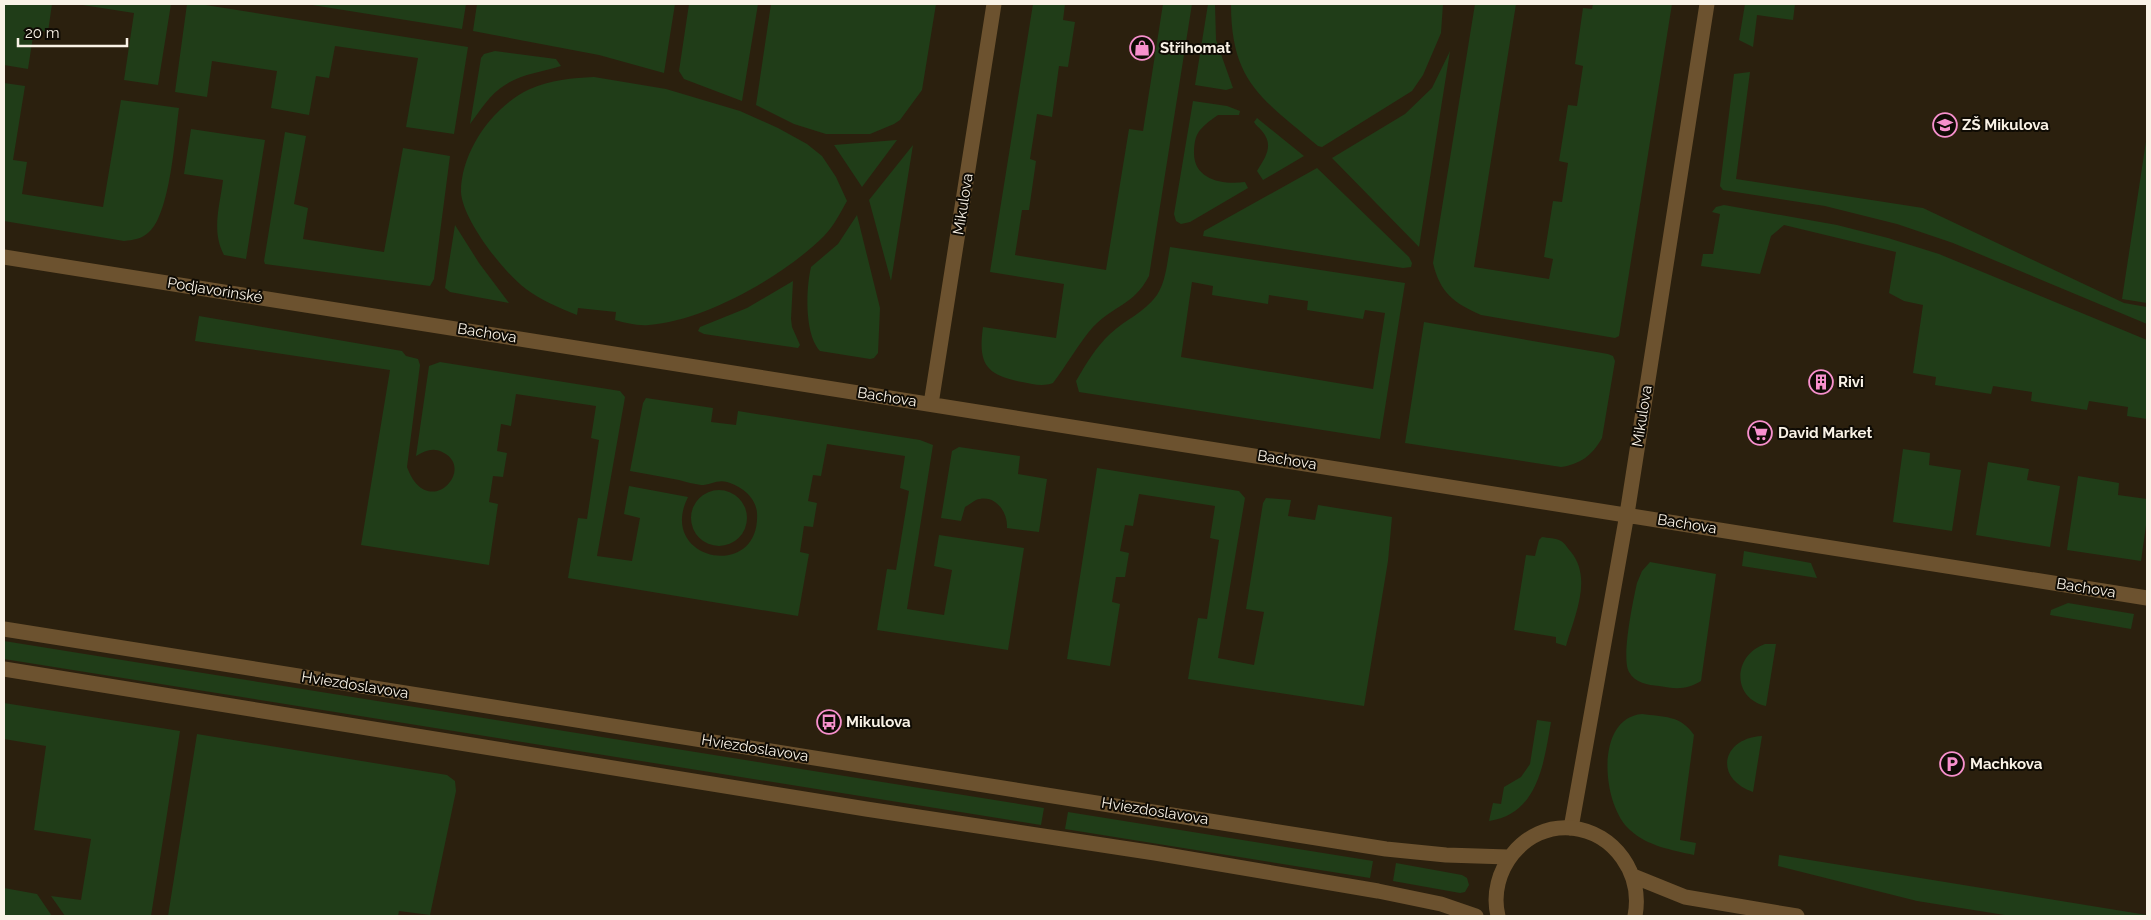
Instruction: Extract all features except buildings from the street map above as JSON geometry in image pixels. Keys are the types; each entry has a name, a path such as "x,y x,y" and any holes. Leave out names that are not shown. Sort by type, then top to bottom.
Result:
{"street":[{"name":"Mikulova","path":"931,404 994,4"},
{"name":"Mikulova","path":"1571,828 1627,514 1707,4"},
{"name":"Podjavorinské","path":"4,257 426,323"},
{"name":"Bachova","path":"426,323 2147,598"},
{"name":"Hviezdoslavova","path":"4,629 1386,849 1446,855 1508,858"},
{"path":"4,669 866,809 1154,853 1378,891 1441,904 1476,916"},
{"path":"1498,916 1496,890 1498,879 1508,858 1520,846 1536,835 1548,831 1571,828 1598,836 1619,853 1633,876 1637,897 1635,916"},
{"path":"1633,876 1684,897 1797,916"}],"green space":[{"path":"4,4 52,4 48,32 34,30 28,69 4,65"},
{"path":"76,4 171,4 158,85 124,80 134,13"},
{"path":"187,4 199,4 468,47 454,134 406,127 418,58 335,46 329,78 316,76 309,115 271,108 277,71 212,61 207,97 175,92"},
{"path":"306,4 446,5 466,4 462,29"},
{"path":"477,4 675,4 664,73 599,55 473,31"},
{"path":"689,4 758,4 742,101 684,79 679,71"},
{"path":"771,4 936,4 922,90 900,120 870,134 826,134 794,124 756,105"},
{"path":"1033,4 1065,4 1063,20 1075,22 1068,67 1059,66 1052,117 1037,114 1030,159 1036,161 1029,210 1022,210 1015,255 1106,270 1129,129 1143,131 1163,4 1192,4 1149,276 1143,286 1130,300 1108,314 1093,327 1053,383 1041,385 1000,376 987,365 983,358 982,350 983,327 1056,338 1064,284 990,272"},
{"path":"1208,4 1215,4 1216,40 1233,88 1226,90 1195,85"},
{"path":"1231,4 1443,4 1441,33 1423,75 1412,91 1322,147 1318,146 1281,115 1254,87 1244,71 1237,53 1232,31"},
{"path":"1475,4 1516,4 1474,267 1549,279 1553,259 1544,257 1553,201 1562,202 1568,163 1559,161 1568,105 1577,106 1583,66 1575,64 1583,8 1592,9 1593,4 1672,4 1619,336 1615,338 1481,315 1463,306 1450,296 1436,273 1433,263"},
{"path":"1745,4 1795,4 1793,20 1757,15 1753,47 1739,40"},
{"path":"495,51 556,59 561,66 511,81 490,98 470,124 481,58 484,54"},
{"path":"1450,51 1419,247 1332,158 1405,114 1432,88"},
{"path":"1750,72 1736,179 1923,208 2124,303 2147,307 2147,324 1953,243 1897,224 1825,206 1723,190 1720,186 1734,74"},
{"path":"594,77 666,89 740,111 778,128 807,144 822,156 836,177 847,201 828,232 788,266 742,294 694,315 671,322 640,325 615,320 616,312 578,308 577,315 550,304 517,281 486,245 468,216 463,203 461,192 462,176 473,146 482,132 492,118 516,97 545,83"},
{"path":"4,83 25,86 13,160 27,162 22,194 103,207 121,100 179,108 167,193 156,223 149,232 140,238 124,241 4,221"},
{"path":"1193,101 1227,106 1240,111 1239,115 1218,115 1204,126 1198,132 1194,153 1195,162 1204,175 1211,179 1228,183 1245,182 1248,188 1190,222 1181,224 1176,221 1174,214"},
{"path":"1257,118 1304,156 1263,180 1257,171 1266,156 1268,141 1254,122"},
{"path":"191,129 265,140 246,259 224,255 220,246 217,227 223,180 184,174"},
{"path":"285,132 306,136 294,204 308,208 303,239 384,252 403,148 450,156 434,279 430,286 265,264"},
{"path":"2147,135 2147,303 2122,299"},
{"path":"897,140 862,187 834,145"},
{"path":"913,145 891,281 869,200"},
{"path":"1317,168 1409,257 1412,263 1411,267 1403,268 1203,236 1204,231"},
{"path":"1724,205 1837,225 1939,254 2147,340 2147,419 2127,416 2128,407 2089,401 2087,410 2031,401 2032,392 1993,386 1991,394 1935,385 1936,377 1913,373 1923,305 1904,301 1889,293 1896,252 1784,225 1771,236 1760,274 1701,266 1703,254 1713,254 1720,214 1712,212 1716,207"},
{"path":"857,215 880,308 878,353 874,358 870,359 820,351 811,334 809,322 807,298 811,267 838,244"},
{"path":"455,225 479,263 509,303 450,292 445,288"},
{"path":"1170,247 1405,283 1380,439 1079,392 1076,381 1100,344 1116,329 1146,307 1157,295 1164,278","holes":["1192,282 1213,286 1212,295 1268,304 1269,295 1308,301 1307,310 1363,319 1365,310 1385,313 1373,389 1181,357"]},
{"path":"793,281 791,319 792,327 800,345 798,348 704,334 698,331 700,327 747,308"},
{"path":"199,316 402,351 406,356 418,359 420,365 407,467 416,483 426,490 436,491 445,487 452,479 455,470 452,461 440,451 430,450 416,456 429,366 440,362 620,391 625,397 597,556 632,561 640,518 624,514 629,486 688,497 682,519 686,536 697,548 712,555 728,555 743,549 754,535 756,507 751,497 737,486 724,481 701,485 630,471 643,403 646,398 713,408 711,422 736,425 738,411 920,440 933,445 907,609 944,615 952,570 934,566 939,535 1024,548 1008,650 877,630 887,569 896,570 909,491 900,488 905,456 827,444 821,476 813,475 808,501 817,503 813,527 804,526 800,552 809,554 798,616 568,578 578,518 587,519 599,440 591,438 596,406 516,394 511,426 501,424 497,451 507,453 503,477 493,476 489,502 498,504 489,565 361,545 390,370 195,341"},
{"path":"1424,322 1613,356 1615,361 1602,438 1594,450 1580,461 1561,467 1405,443"},
{"path":"959,447 1020,456 1018,474 1047,479 1039,532 1007,528 1005,515 999,505 994,501 983,498 965,507 961,521 941,518 952,451"},
{"path":"1903,449 1930,453 1929,465 1961,470 1952,531 1893,522"},
{"path":"1988,462 2029,469 2027,480 2060,486 2050,547 1976,535"},
{"path":"1097,468 1239,491 1245,498 1218,658 1254,665 1264,612 1246,609 1263,503 1266,498 1291,500 1288,516 1315,520 1318,505 1392,517 1388,561 1364,706 1188,679 1198,618 1207,619 1219,540 1210,538 1215,506 1139,494 1133,526 1125,525 1120,551 1129,553 1125,577 1116,577 1112,602 1120,604 1110,666 1067,659"},
{"path":"2078,476 2119,483 2118,495 2147,499 2147,518 2141,561 2067,550"},
{"path":"719,490 730,492 739,498 745,507 747,518 745,529 739,538 730,544 719,546 708,544 699,538 693,529 691,518 693,507 699,498 708,492"},
{"path":"1542,537 1557,539 1564,543 1571,552 1581,574 1580,598 1566,646 1556,643 1556,637 1514,630 1526,555 1535,556 1539,540"},
{"path":"1744,551 1811,563 1817,578 1742,566"},
{"path":"1650,562 1716,574 1701,681 1691,686 1676,688 1646,684 1635,679 1629,672 1626,655 1628,629 1637,583 1642,571"},
{"path":"2068,603 2134,614 2131,629 2050,615 2051,610"},
{"path":"4,641 1044,808 1041,825 4,659"},
{"path":"1765,644 1776,644 1766,706 1755,701 1747,694 1742,686 1740,676 1742,666 1747,657 1754,649"},
{"path":"4,703 180,731 151,916 65,916 51,896 81,900 91,839 34,830 46,746 4,739"},
{"path":"1642,714 1677,720 1689,728 1694,735 1680,840 1696,843 1694,855 1660,847 1644,840 1630,830 1613,802 1609,784 1608,764 1610,746 1616,730 1627,719"},
{"path":"1537,720 1551,722 1536,784 1529,797 1519,808 1506,816 1489,821 1493,803 1501,804 1504,787 1521,777 1530,764"},
{"path":"197,734 447,775 455,781 456,791 430,915 399,911 398,916 168,916"},
{"path":"1762,736 1753,792 1740,786 1732,778 1728,769 1728,760 1731,751 1738,744 1748,738"},
{"path":"1068,812 1373,861 1370,878 1065,829"},
{"path":"1779,855 2147,916 2011,916 1917,901 1778,866"},
{"path":"1396,863 1462,875 1467,878 1469,885 1465,892 1460,893 1393,881"},
{"path":"4,888 37,894 52,916 4,916"}],"place":[{"name":"Střihomat","path":"1142,48"},
{"name":"ZŠ Mikulova","path":"1945,125"},
{"name":"Rivi","path":"1821,382"},
{"name":"David Market","path":"1760,433"},
{"name":"Mikulova","path":"829,722"},
{"name":"Machkova","path":"1952,764"}]}
